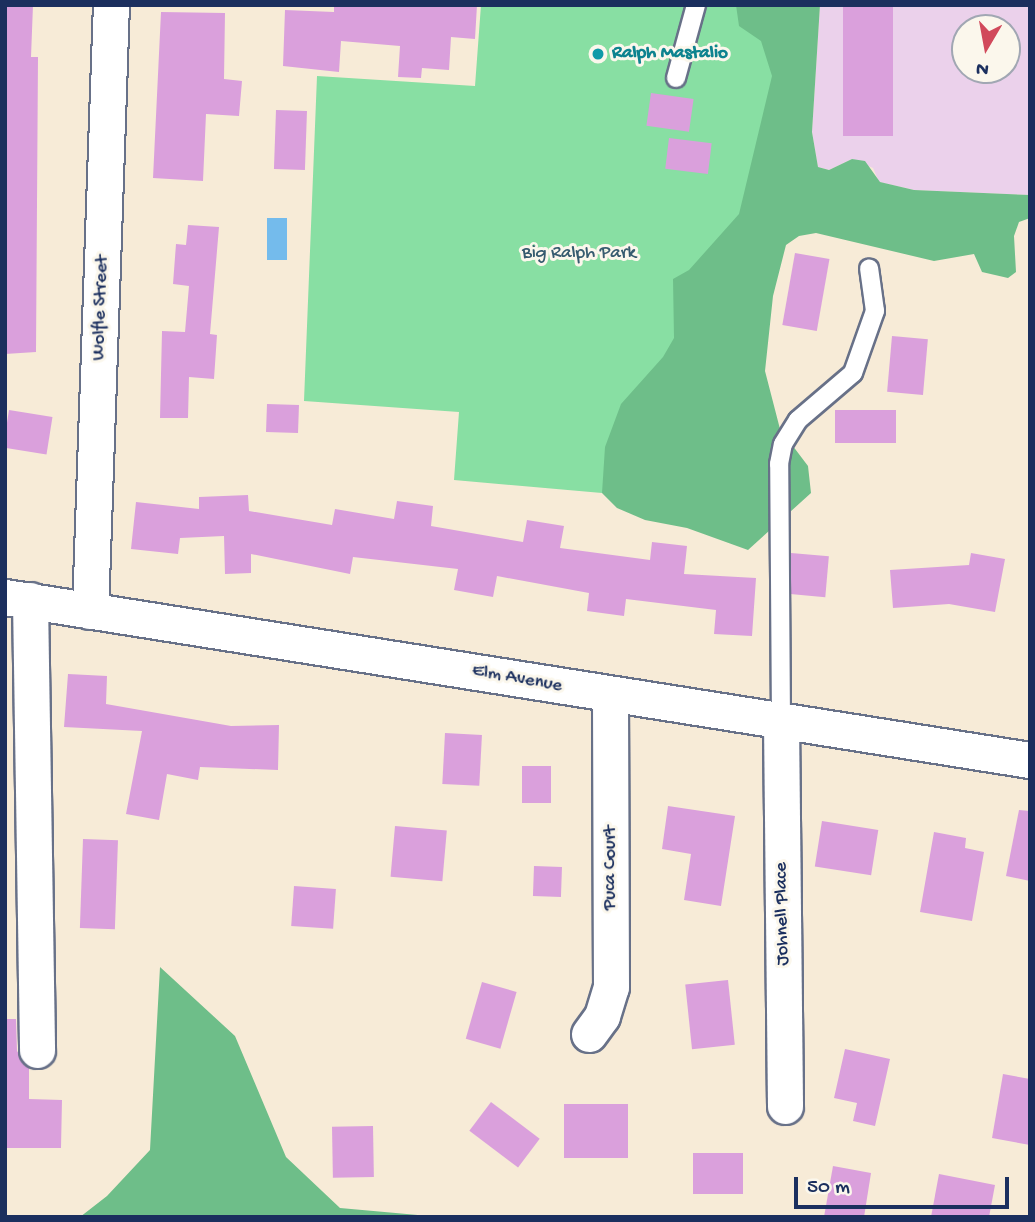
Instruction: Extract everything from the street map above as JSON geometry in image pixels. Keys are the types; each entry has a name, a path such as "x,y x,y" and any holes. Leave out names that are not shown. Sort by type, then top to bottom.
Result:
{"street":[{"name":"Wolfle Street","path":"90,611 111,5"},
{"name":"Elm Avenue","path":"18,598 610,695 1030,760"},
{"path":"18,598 37,1050"},
{"name":"Puca Court","path":"589,1034 601,1016 611,987 610,695"},
{"name":"Johnell Place","path":"781,722 785,1106"}],"lane":[{"path":"676,78 696,5"},
{"path":"781,722 779,464 783,444 798,420 853,373 875,311 869,268"}],"shaded area":[{"path":"820,5 1030,5 1030,195 914,190 879,182 873,168 852,159 829,170 818,167 812,132"}],"green space":[{"name":"Big Ralph Park","path":"481,5 802,5 750,506 454,480 459,412 304,401 317,76 475,86"},
{"path":"736,5 820,5 812,132 818,167 829,170 852,159 865,161 880,182 914,190 1030,195 1030,218 1019,222 1014,236 1016,272 1008,278 982,272 974,254 934,261 816,233 799,236 786,245 773,296 765,371 780,429 808,466 811,493 748,550 687,528 645,520 617,508 602,493 605,447 621,404 663,357 674,338 673,279 689,270 739,214 772,76 761,41 739,26"},
{"path":"160,967 235,1036 286,1157 340,1208 440,1217 80,1217 107,1196 150,1150"}],"water":[{"path":"267,218 287,218 287,260 267,260"}],"building":[{"path":"5,5 33,5 31,57 38,57 36,352 5,354"},
{"path":"334,5 477,5 475,39 451,37 449,70 422,68 421,78 398,77 400,46 341,41 339,72 283,66 285,10 334,12"},
{"path":"843,5 893,5 893,136 843,136"},
{"path":"161,12 225,13 224,79 242,81 239,116 206,114 203,181 153,178"},
{"path":"651,93 694,99 689,132 646,126"},
{"path":"276,110 307,111 305,170 274,169"},
{"path":"669,138 712,143 708,174 665,169"},
{"path":"188,225 219,227 210,334 217,335 214,379 189,377 188,418 160,418 162,331 185,332 189,286 173,284 176,244 186,245"},
{"path":"795,253 829,259 817,331 782,325"},
{"path":"892,336 928,339 923,395 887,392"},
{"path":"267,404 299,405 298,433 266,432"},
{"path":"9,410 52,417 47,454 5,448"},
{"path":"835,410 896,410 896,443 835,443"},
{"path":"248,495 249,511 332,525 335,509 394,519 397,501 433,506 431,526 523,542 527,520 564,526 560,548 650,560 652,542 687,546 684,574 756,578 752,636 714,634 716,610 626,599 624,616 587,611 589,593 497,576 493,597 454,590 458,569 353,557 350,574 251,554 251,573 225,574 224,536 180,538 178,554 131,549 136,502 199,509 199,497"},
{"path":"791,553 829,556 825,597 787,594"},
{"path":"971,553 1005,559 995,612 949,604 893,608 890,570 969,565"},
{"path":"68,674 107,676 106,704 231,726 279,725 278,770 200,767 198,780 167,774 159,820 126,814 142,731 64,727"},
{"path":"445,733 482,735 479,786 442,784"},
{"path":"522,766 551,766 551,803 522,803"},
{"path":"668,806 735,816 721,906 684,900 691,854 662,849"},
{"path":"1019,810 1030,811 1030,881 1006,876"},
{"path":"822,821 878,830 871,875 815,866"},
{"path":"395,826 447,831 442,881 391,877"},
{"path":"934,832 966,838 965,848 984,852 972,921 920,912"},
{"path":"83,839 118,840 115,929 80,928"},
{"path":"534,866 562,867 561,897 533,896"},
{"path":"294,886 336,889 333,929 291,926"},
{"path":"728,980 735,1045 692,1049 685,984"},
{"path":"482,982 517,992 500,1049 466,1039"},
{"path":"5,1019 16,1019 17,1051 29,1068 29,1099 62,1100 61,1148 5,1148"},
{"path":"845,1049 890,1059 875,1126 853,1121 857,1103 834,1098"},
{"path":"1003,1074 1030,1079 1030,1145 992,1138"},
{"path":"491,1102 540,1139 518,1167 469,1131"},
{"path":"564,1104 628,1104 628,1158 564,1158"},
{"path":"373,1126 374,1177 333,1178 332,1127"},
{"path":"693,1153 743,1153 743,1194 693,1194"},
{"path":"833,1166 871,1173 864,1217 824,1217"},
{"path":"939,1174 995,1185 989,1217 931,1217"}],"place":[{"name":"Ralph Mastalio","path":"598,54"}]}
